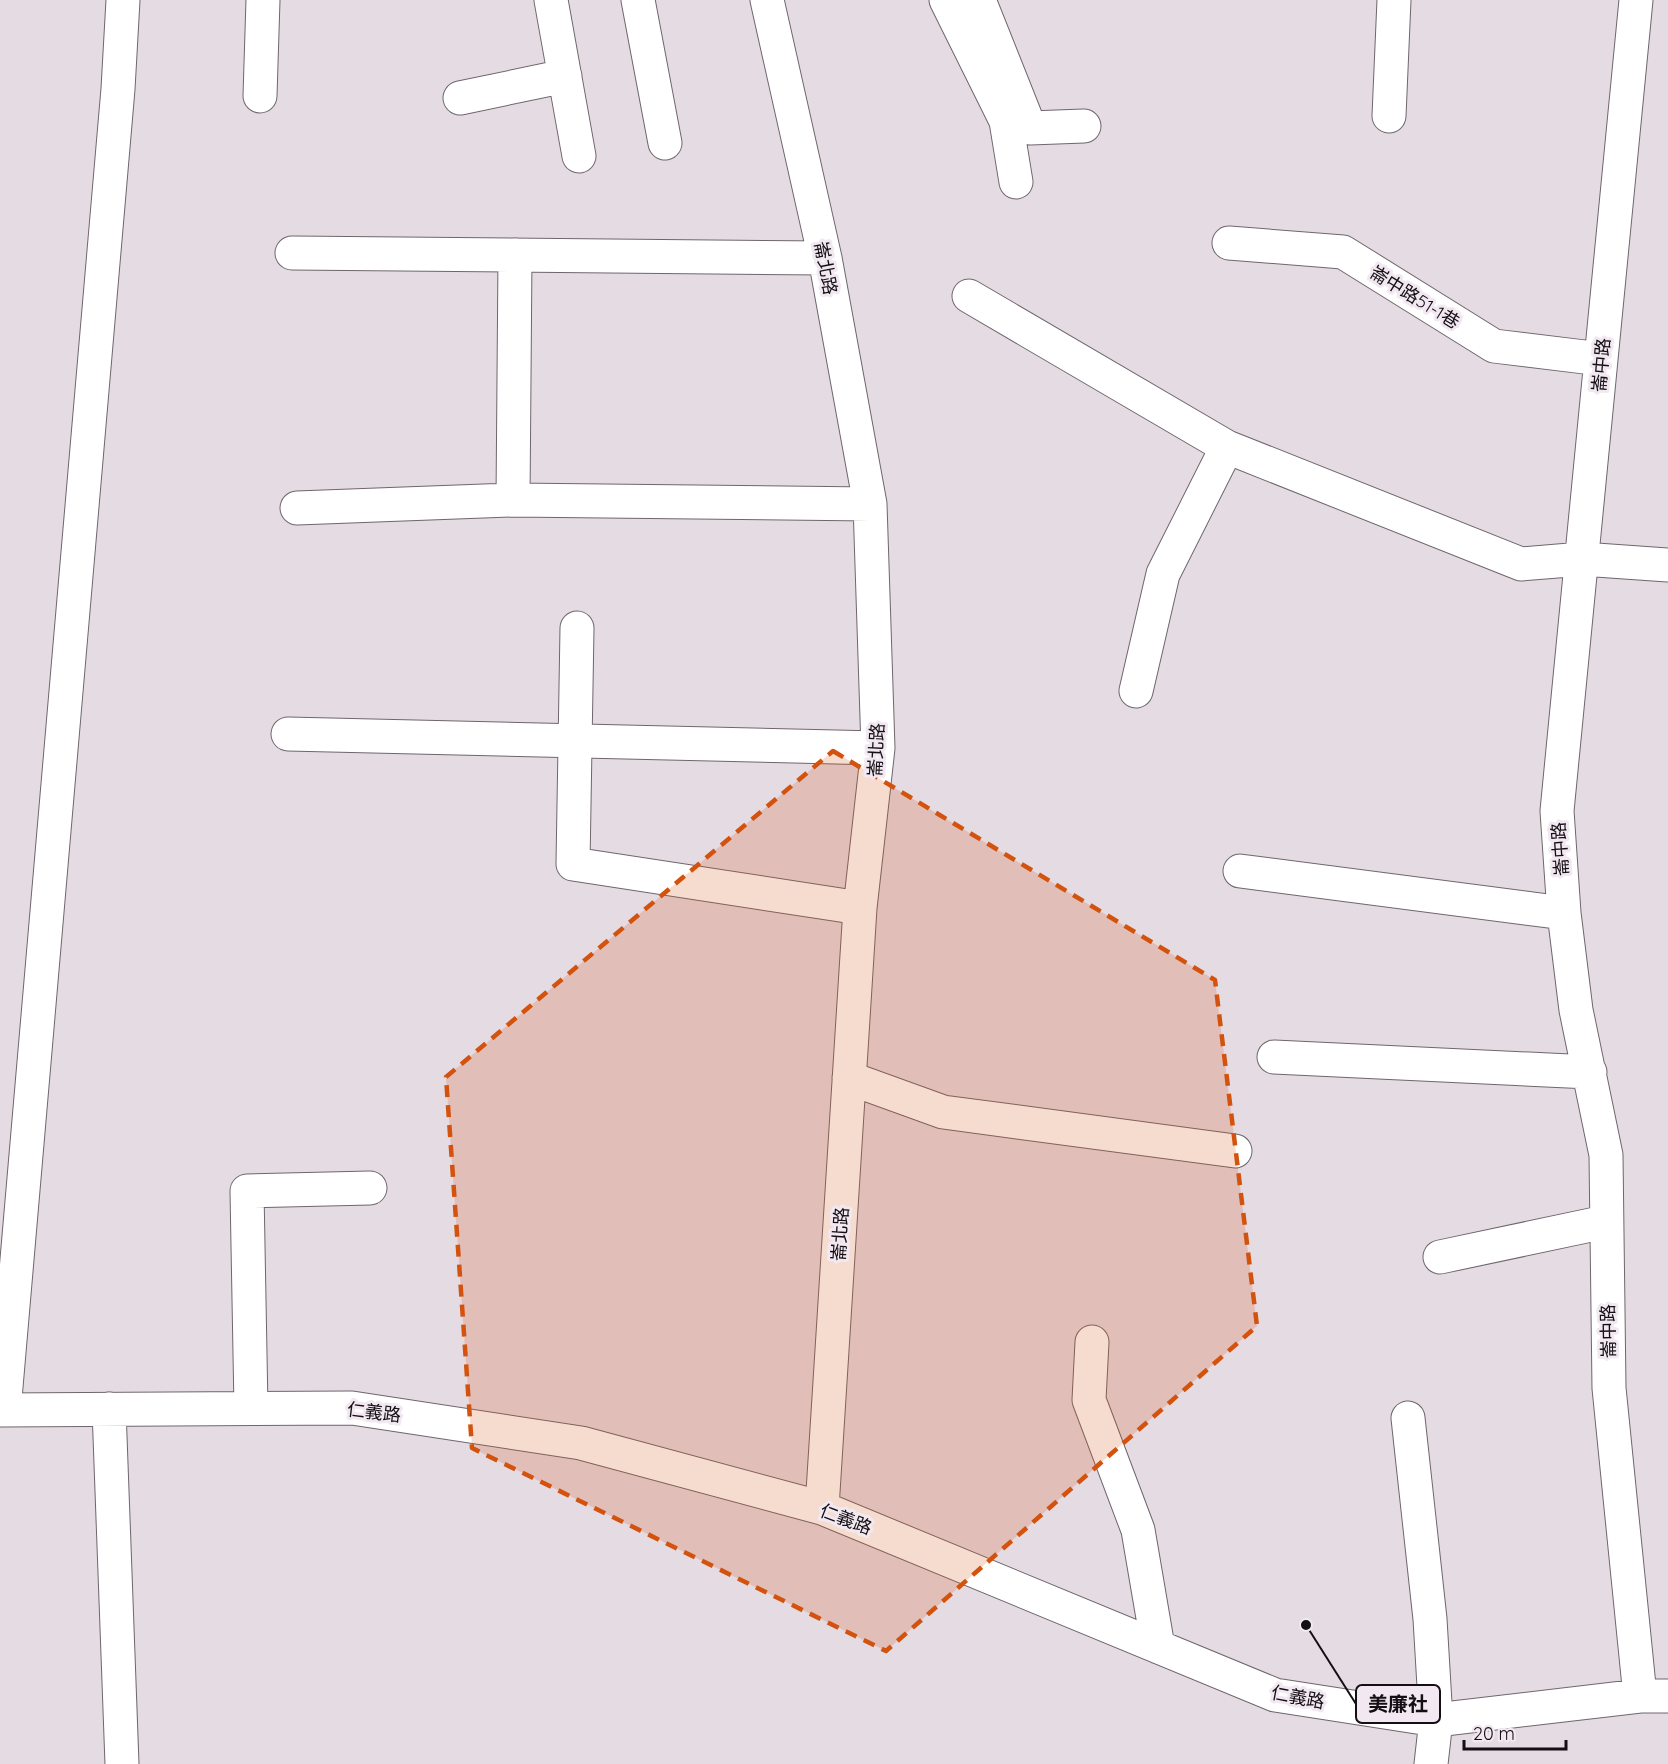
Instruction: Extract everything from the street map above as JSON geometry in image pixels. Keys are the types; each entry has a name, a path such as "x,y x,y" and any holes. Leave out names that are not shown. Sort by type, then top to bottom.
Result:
{"street":[{"path":"2,1410 116,113 123,0"},
{"path":"260,96 263,0"},
{"path":"551,0 579,156"},
{"path":"638,0 664,143"},
{"name":"崙北路","path":"767,0 825,258 870,504 878,748 860,908 822,1509"},
{"path":"946,0 1006,121 1016,182"},
{"path":"979,0 1030,128 1084,126"},
{"path":"1389,116 1394,0"},
{"name":"崙中路","path":"1636,0 1557,811 1564,913 1576,1010 1605,1155 1609,1388 1654,1696"},
{"path":"460,98 565,76"},
{"name":"崙中路51-1巷","path":"1228,243 1343,252 1494,346 1601,359"},
{"path":"292,253 825,258"},
{"path":"513,500 515,255"},
{"path":"969,296 1227,447 1521,564 1582,559 1668,565"},
{"path":"1136,691 1163,574 1227,447"},
{"path":"297,508 513,500 870,504"},
{"path":"577,628 573,864 860,908"},
{"path":"288,734 878,748"},
{"path":"1240,871 1564,913"},
{"path":"1274,1057 1590,1072"},
{"path":"849,1078 943,1112 1235,1151"},
{"path":"251,1408 247,1191 370,1188"},
{"path":"1440,1257 1605,1222"},
{"path":"1092,1342 1089,1400 1138,1530 1158,1647"},
{"name":"仁義路","path":"2,1410 352,1408 581,1443 822,1509 1275,1695 1436,1720 1654,1696"},
{"path":"109,1409 122,1764"},
{"path":"1408,1418 1430,1619 1436,1720 1431,1764"}],"highlighted area":[{"path":"833,751 1215,980 1257,1326 886,1651 472,1448 446,1077"}],"place":[{"name":"美廉社","path":"1306,1625"}]}
